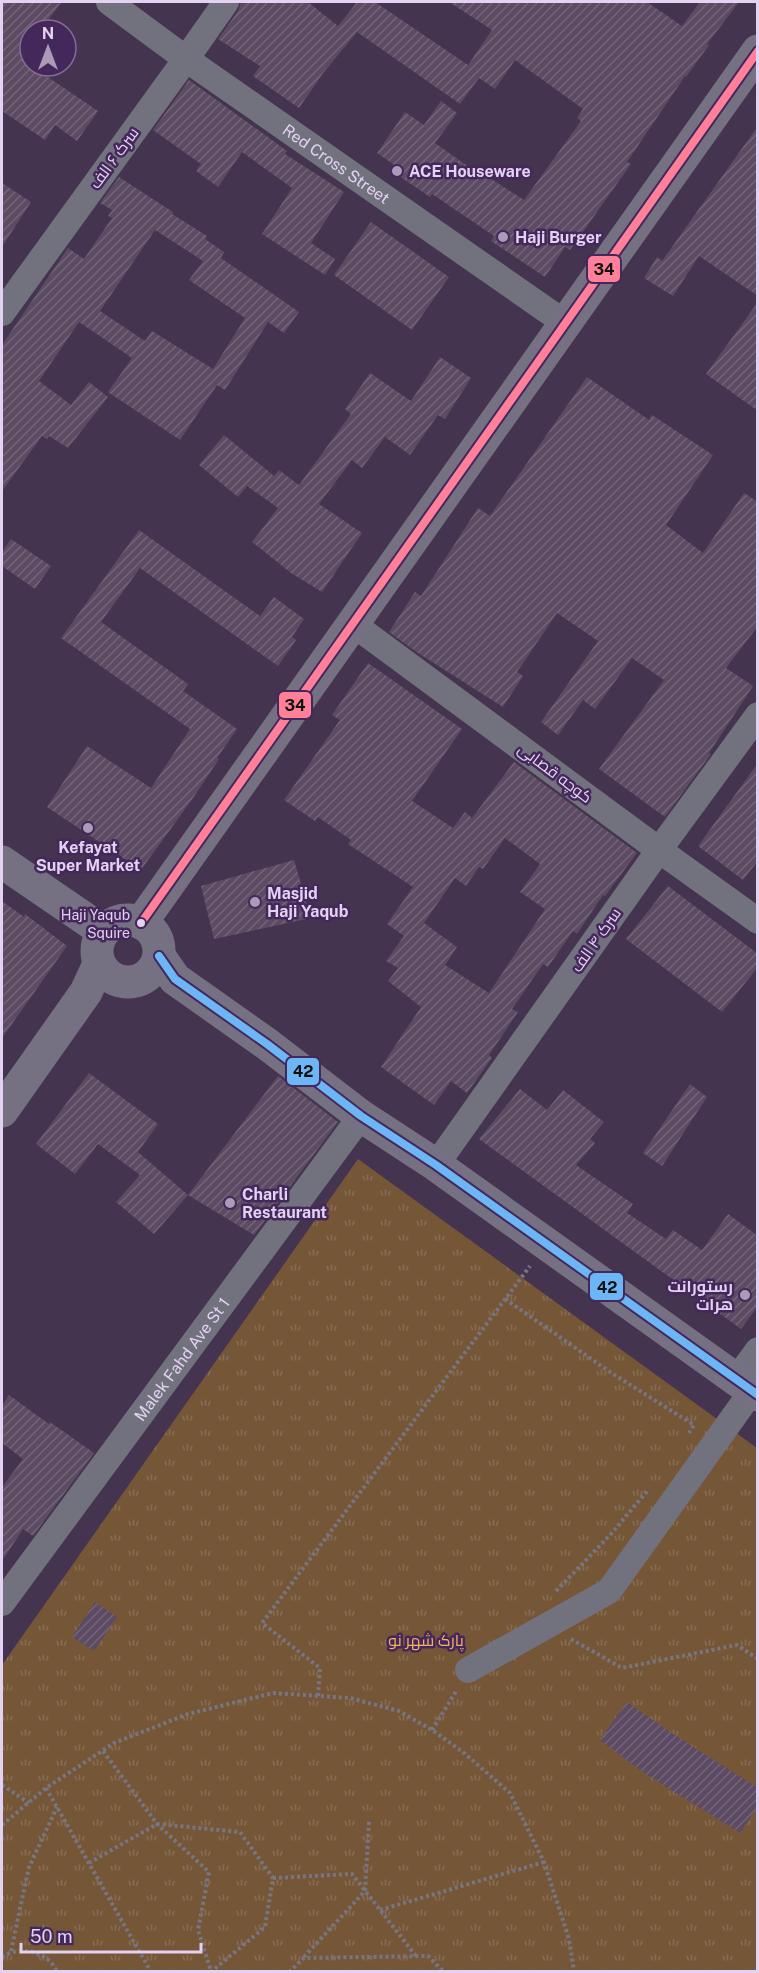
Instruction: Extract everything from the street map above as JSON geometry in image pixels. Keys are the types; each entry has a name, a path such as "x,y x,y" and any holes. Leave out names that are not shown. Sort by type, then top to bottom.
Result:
{"main road":[{"path":"141,923 758,51"},
{"path":"2,862 103,931"},
{"path":"2,1111 93,978 97,947 103,931 121,921 131,920 150,928 159,946 159,956 150,973 132,982 112,978 93,978"},
{"path":"159,956 175,979 267,1044 361,1116 436,1165 749,1389"}],"street":[{"name":"Red Cross Street","path":"109,2 186,59 565,323"},
{"name":"سرک ۶ الف","path":"2,313 226,2"},
{"name":"کوچه قصابی","path":"353,624 758,921"},
{"name":"سرک ۴ الف","path":"436,1165 659,850 758,715"},
{"name":"Malek Fahd Ave St 1","path":"2,1603 361,1116"},
{"path":"468,1670 609,1591 749,1389 758,1350"}],"path":[{"path":"318,1696 320,1668 262,1623 547,1244"},
{"path":"505,1299 613,1374 694,1425 684,1443"},
{"path":"653,1485 552,1596 547,1626 622,1668 737,1645 758,1659"},
{"path":"432,1730 468,1670"},
{"path":"2,1825 46,1788 114,1743 188,1714 273,1693 351,1698 399,1711 432,1730 463,1752 510,1793 544,1862 569,1939 574,1971"},
{"path":"89,1863 157,1824 240,1832 273,1878 265,1927 212,1971 198,1930 209,1872 157,1824 103,1751"},
{"path":"2,1785 29,1803"},
{"path":"46,1788 151,1971"},
{"path":"10,1951 29,1868 57,1807"},
{"path":"289,1971 304,1958 365,1891 369,1821"},
{"path":"380,1910 544,1862"},
{"path":"273,1878 352,1874 416,1956"},
{"path":"2,1957 10,1951 34,1951 53,1963 57,1971"},
{"path":"304,1958 428,1956 444,1971"}],"green space":[{"name":"پارک شهر نو","path":"358,1159 757,1448 757,1971 2,1972 2,1665"}],"building":[{"path":"2,2 62,2 49,18 18,18 18,78 49,78 98,111 77,141 55,125 45,140 2,111"},
{"path":"241,2 308,2 338,26 357,2 375,2 468,65 492,30 449,2 647,2 682,26 700,2 739,2 707,44 709,45 685,76 627,162 631,164 570,250 565,247 545,277 491,241 494,236 432,194 430,197 396,174 400,169 377,153 405,112 424,125 441,101 457,113 435,143 483,177 485,175 524,200 581,121 577,118 583,109 515,60 495,89 479,78 460,104 357,32 324,72 299,108 253,76 260,66 218,39 238,11"},
{"path":"189,80 287,151 285,154 344,192 311,243 335,259 325,275 262,234 292,188 242,152 218,187 196,171 201,164 153,130"},
{"path":"758,126 758,296 699,256 673,296 644,278 657,257 662,261"},
{"path":"119,177 207,236 205,239 224,252 221,258 299,312 284,333 268,322 225,390 217,385 180,440 108,392 132,358 79,322 39,381 71,405 89,382 108,397 68,448 49,436 47,439 42,436 2,491 2,345 68,248 84,259 112,218 108,216 112,210 100,203","holes":["155,230 203,261 189,280 245,318 213,369 152,331 145,341 100,311"]},
{"path":"2,183 31,202 2,247"},
{"path":"371,222 449,277 412,330 334,275"},
{"path":"758,302 758,411 706,374"},
{"path":"440,357 471,378 445,419 438,415 410,455 385,437 362,468 352,460 319,504 362,533 322,592 291,573 252,542 278,508 247,486 238,497 199,465 224,435 274,476 279,470 299,485 351,414 345,409 370,373 411,401"},
{"path":"587,377 649,420 652,415 713,455 666,525 703,553 744,493 758,502 758,626 726,668 753,686 709,753 711,754 665,817 599,769 664,680 632,658 595,709 583,700 558,735 541,722 598,641 557,613 517,672 523,676 503,707 389,632 415,592 421,596 478,508 490,516"},
{"path":"139,530 260,616 274,597 304,619 292,637 296,640 278,666 140,568 101,622 188,684 183,691 237,729 193,798 141,870 47,807 87,746 151,788 190,729 61,638"},
{"path":"11,539 51,566 35,589 2,566 2,552"},
{"path":"368,663 462,729 412,801 453,828 465,812 472,818 514,762 637,853 605,896 603,895 577,934 573,931 548,967 543,964 512,1009 518,1012 489,1055 492,1058 467,1093 451,1081 434,1105 381,1067 421,1007 388,981 398,968 386,961 404,936 387,924 413,887 348,844 351,840 318,817 315,821 284,800 340,720 332,715","holes":["505,838 540,864 520,892 545,909 489,993 445,965 457,947 424,923 455,878 466,886 479,867 483,869"]},
{"path":"758,763 758,861 743,880 698,846"},
{"name":"Masjid Haji Yaqub","path":"294,860 311,918 214,939 201,886"},
{"path":"668,886 758,954 758,967 722,1012 626,939"},
{"path":"2,901 24,917 25,914 67,946 2,1038"},
{"path":"89,1073 158,1124 138,1152 188,1195 154,1234 116,1202 140,1175 98,1144 75,1174 36,1144"},
{"path":"278,1076 338,1122 254,1235 188,1195"},
{"path":"690,1084 707,1097 662,1166 643,1153"},
{"path":"520,1089 547,1110 563,1090 604,1122 590,1139 595,1143 576,1165 633,1204 627,1213 666,1239 673,1230 702,1250 728,1214 758,1236 758,1306 741,1329 479,1139"},
{"path":"9,1395 94,1453 33,1536 23,1529 2,1561 2,1487 23,1459 2,1443 2,1406"},
{"path":"95,1602 117,1617 94,1651 72,1637"},
{"path":"627,1702 758,1788 758,1806 740,1833 644,1773 600,1740"}],"transit line":[{"name":"34","path":"141,923 758,51"},
{"name":"42","path":"159,956 175,979 267,1044 361,1116 436,1165 758,1395"}],"place":[{"name":"ACE Houseware","path":"397,171"},
{"name":"Haji Burger","path":"503,237"},
{"name":"Kefayat Super Market","path":"88,828"},
{"name":"Masjid Haji Yaqub","path":"255,902"},
{"name":"Haji Yaqub Squire","path":"141,923"},
{"name":"Charli Restaurant","path":"230,1203"},
{"name":"رستورانت هرات","path":"745,1295"}]}
